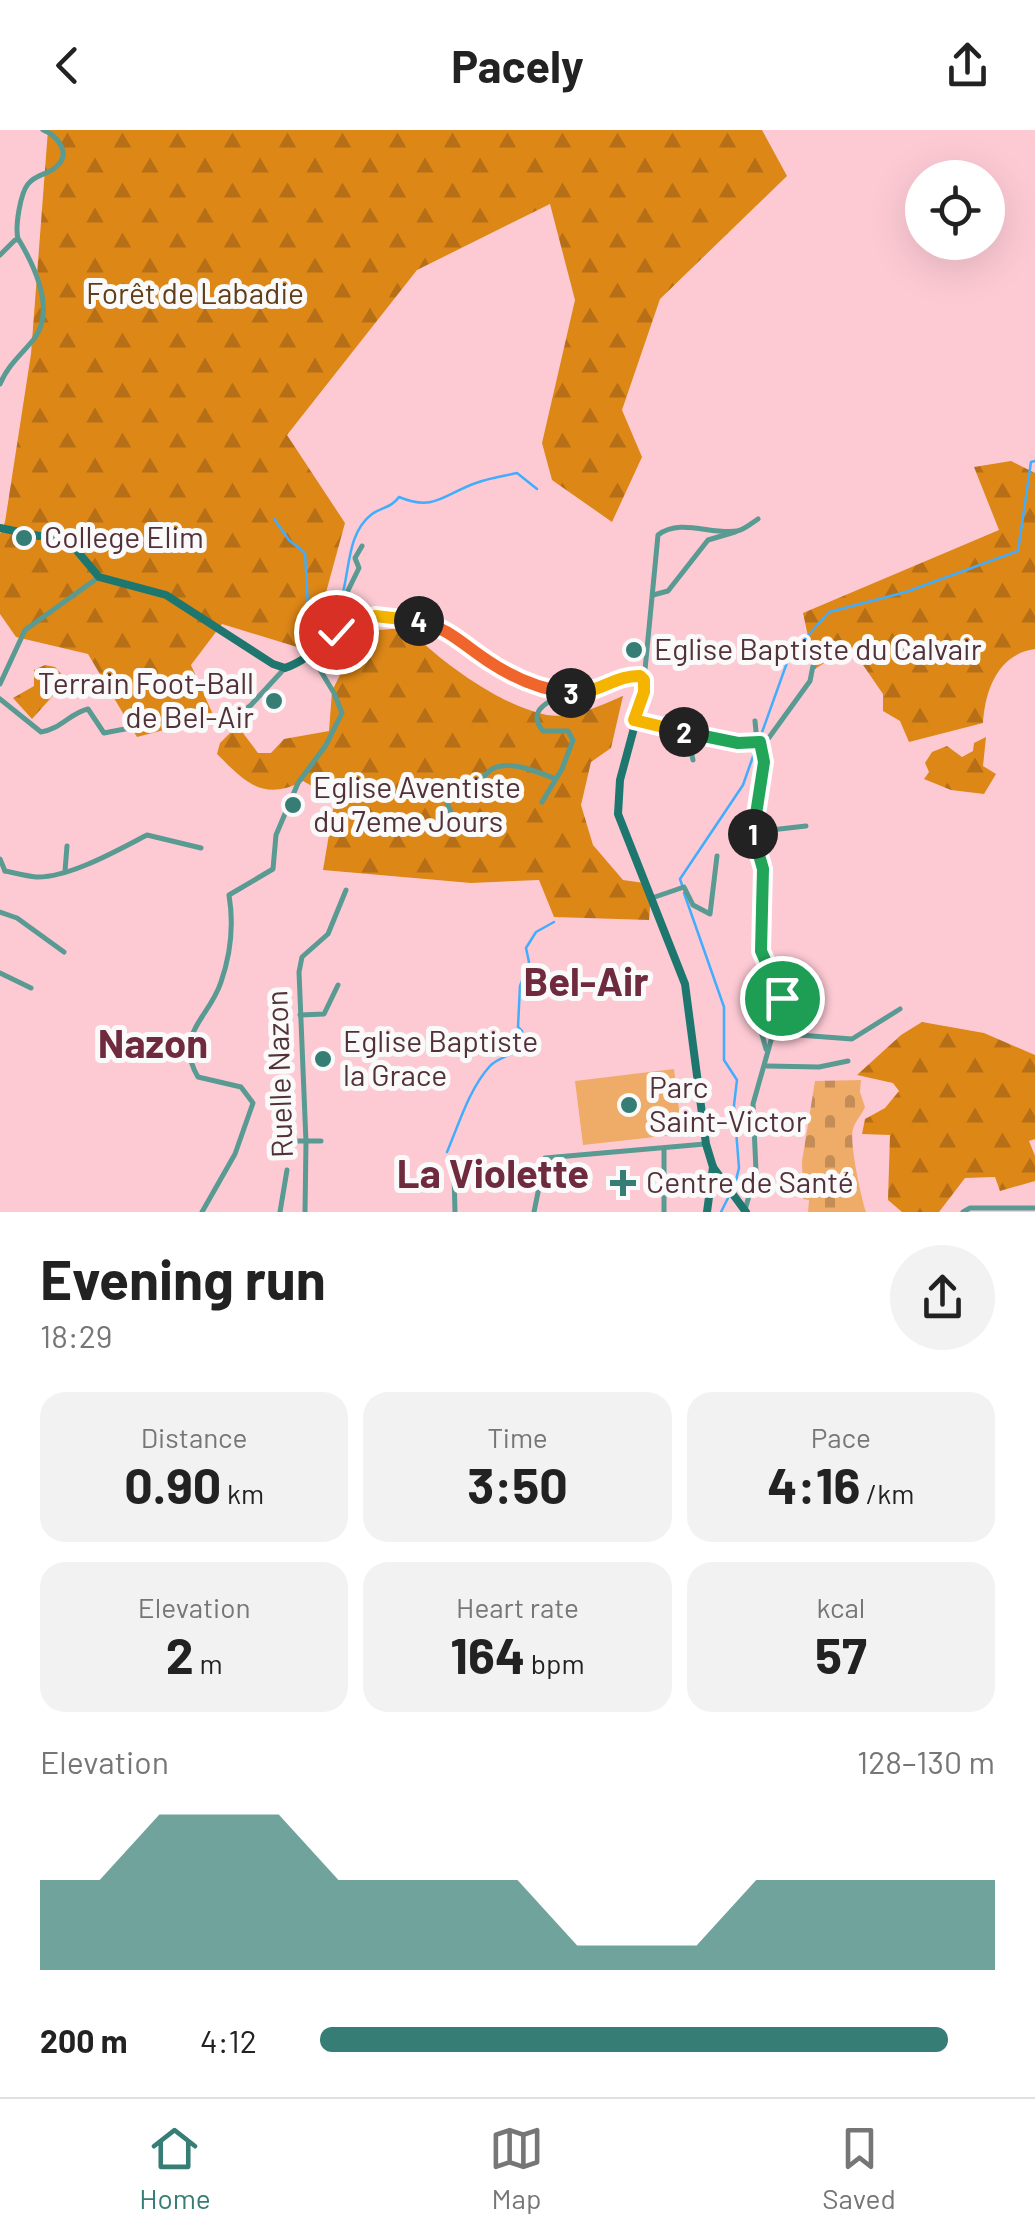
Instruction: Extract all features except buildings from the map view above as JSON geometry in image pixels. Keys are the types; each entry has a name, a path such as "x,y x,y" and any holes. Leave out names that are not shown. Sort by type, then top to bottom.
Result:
{"street":[{"path":"0,384 15,358 38,334 42,295 36,271 15,228 25,187 40,174 54,169 64,156 52,134 43,130"},
{"path":"0,255 18,239"},
{"path":"652,595 668,591 708,540 738,531 758,519"},
{"path":"0,528 58,536 73,546 98,577 166,595 194,616 285,668"},
{"path":"738,531 690,528 659,533 644,692 620,780 618,814 684,984 706,1144 713,1167 746,1211"},
{"path":"336,632 334,619 359,568 356,558 362,546"},
{"path":"0,684 25,630 98,577"},
{"path":"219,730 252,705 285,668 311,655 336,632 375,616 422,622 450,631 488,661 515,676 564,692 591,693 633,675 644,680"},
{"path":"202,1212 234,1154 252,1103 241,1087 198,1077 189,1053 190,1034 220,986 234,923 228,895 273,869 276,835 298,783 326,745 342,713 311,655"},
{"path":"634,720 738,743 759,742 772,736 799,700 810,682 813,666"},
{"path":"542,802 572,749 572,736 568,731 543,731 536,713 564,692"},
{"path":"0,698 41,732 59,728 75,713 88,708 104,733 130,728"},
{"path":"746,1211 756,1172 754,1104 782,998 761,951 763,869 753,832 764,762 755,721"},
{"path":"686,732 694,760"},
{"path":"452,814 442,790 447,780 474,786 494,768 503,766 556,779"},
{"path":"753,832 806,826"},
{"path":"0,859 3,874 37,877 65,872 147,835 201,848"},
{"path":"65,872 66,846"},
{"path":"649,899 683,887 693,905 710,914 717,856"},
{"name":"Ruelle Nazon","path":"305,1212 302,957 328,934 346,890"},
{"path":"0,912 17,918 64,952"},
{"path":"0,973 31,988"},
{"path":"755,979 756,1013 767,1054"},
{"path":"300,1015 324,1014 338,986"},
{"path":"772,1033 852,1039 900,1009"},
{"path":"766,1066 818,1067 848,1061"},
{"path":"281,1099 282,1142 320,1141"},
{"path":"534,1212 544,1158 706,1144"},
{"path":"664,1149 664,1212"},
{"path":"707,1212 713,1167"},
{"path":"280,1212 287,1170"},
{"path":"454,1174 455,1212"},
{"path":"967,1210 1035,1208"}],"green space":[{"name":"Forêt de Labadie","path":"48,130 762,130 787,176 660,299 622,410 642,457 612,522 552,480 542,443 575,300 550,204 417,270 287,435 345,523 310,651 222,624 191,665 214,717 137,737 88,654 16,637 0,614 0,534 31,354"},
{"path":"1011,461 1035,473 1035,649 1022,652 1003,666 991,686 983,723 909,742 900,721 883,711 883,694 850,646 815,669 803,613 999,530 974,467"},
{"path":"407,628 472,680 529,710 566,715 623,696 611,748 591,762 581,805 593,845 623,880 644,883 651,894 649,920 554,917 539,880 471,883 323,870 335,799 303,781 277,790 255,786 217,754 220,743 235,728 240,729 258,753 271,753 284,739 329,731 332,691 362,631"},
{"path":"45,665 55,667 67,680 32,719 13,698 34,686 34,670"},
{"path":"986,737 983,766 996,774 984,794 951,790 924,779 929,772 925,763 932,752 947,746 962,757 973,751 974,743"},
{"path":"922,1022 984,1033 1035,1055 1035,1139 1029,1141 1035,1156 1035,1181 1000,1191 995,1177 965,1178 939,1212 902,1212 888,1200 890,1135 862,1134 865,1119 885,1108 899,1091 893,1083 857,1075 901,1035"},
{"path":"674,1069 682,1134 583,1145 575,1081"},
{"path":"861,1080 865,1107 852,1136 866,1212 808,1212 809,1200 803,1199 802,1161 815,1081"}],"waterway":[{"path":"760,738 789,657 829,612 906,592 1018,551 1031,462 1035,461"},
{"path":"342,596 358,531 372,514 399,497 431,502 481,481 517,473 537,489"},
{"path":"274,519 289,540 305,553 308,607 324,635"},
{"path":"682,885 680,879 743,785 757,745"},
{"path":"684,893 724,1007 724,1060 737,1080 734,1105 739,1168 734,1188"},
{"path":"447,1152 483,1075 493,1063 524,1047 518,1027 520,986 529,962 526,948 536,932 554,922"},
{"path":"721,1212 729,1196"}],"place":[{"name":"College Elim","path":"24,538"},
{"name":"Eglise Baptiste du Calvair","path":"634,650"},
{"name":"Terrain Foot-Ball de Bel-Air","path":"274,701"},
{"name":"Eglise Aventiste du 7eme Jours","path":"293,805"},
{"name":"Eglise Baptiste la Grace","path":"323,1059"},
{"name":"Parc Saint-Victor","path":"629,1105"},
{"name":"Centre de Santé","path":"623,1183"}],"district":[{"name":"Bel-Air","path":"586,982"},
{"name":"Nazon","path":"153,1044"},
{"name":"La Violette","path":"493,1174"}],"route":[{"path":"336,632 375,616 422,622 450,631 488,661 515,676 564,692 591,693 622,678 640,676 645,685 634,720 738,743 760,742 764,762 753,832 763,869 761,951 782,998"}]}
